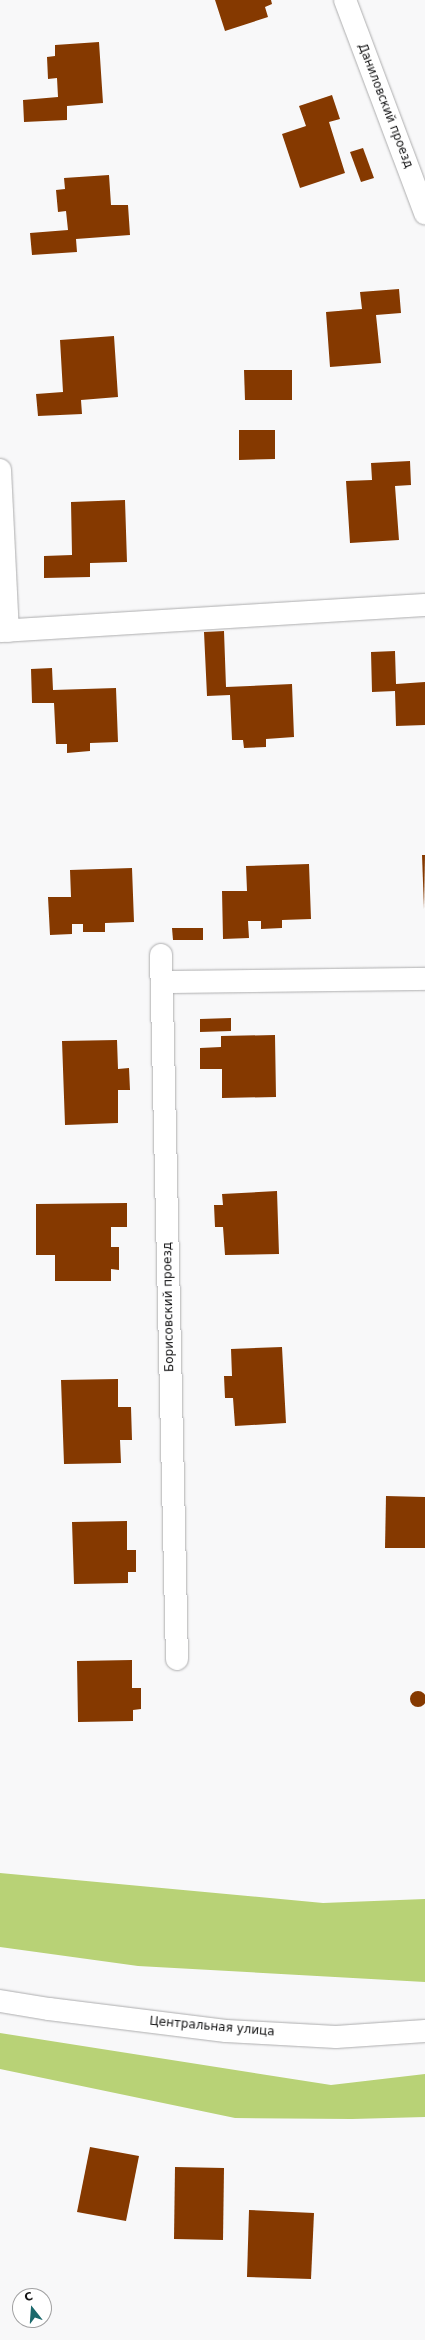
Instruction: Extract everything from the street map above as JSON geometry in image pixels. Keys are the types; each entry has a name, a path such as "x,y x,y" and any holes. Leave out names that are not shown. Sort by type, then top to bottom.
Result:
{"street":[{"name":"Даниловский проезд","path":"345,0 425,213"},
{"path":"0,470 4,631 425,605"},
{"name":"Борисовский проезд","path":"161,955 176,1659"},
{"path":"162,982 425,979"},
{"name":"Центральная улица","path":"0,2001 49,2010 226,2031 336,2037 425,2031"}],"green space":[{"path":"0,1873 323,1903 425,1899 425,1982 138,1966 0,1947"},
{"path":"0,2033 331,2085 425,2074 425,2117 352,2119 235,2118 0,2069"}],"building":[{"path":"215,0 271,0 272,4 265,7 268,17 225,31"},
{"path":"99,42 103,103 67,106 67,120 24,122 23,100 58,97 57,78 48,79 47,57 55,56 55,45"},
{"path":"332,95 340,119 329,122 345,173 300,188 282,134 306,126 299,106"},
{"path":"363,148 374,178 361,182 350,152"},
{"path":"109,175 111,205 128,205 130,235 76,239 77,252 32,255 30,233 68,230 66,211 58,212 56,190 65,189 64,178"},
{"path":"399,289 401,313 376,315 381,363 330,367 326,312 362,309 360,292"},
{"path":"114,336 118,397 81,400 82,414 38,416 36,394 63,392 60,340"},
{"path":"244,370 292,370 292,400 245,400"},
{"path":"239,430 275,430 275,459 239,460"},
{"path":"410,461 411,485 395,486 399,540 350,543 346,481 372,480 371,463"},
{"path":"125,500 127,562 90,563 90,577 44,578 44,556 72,555 71,502"},
{"path":"224,631 226,687 292,684 294,737 266,739 266,747 244,748 243,740 232,740 230,695 207,696 204,632"},
{"path":"395,651 396,684 425,682 425,725 396,726 395,691 372,692 371,652"},
{"path":"52,668 53,690 116,688 118,742 90,743 90,751 67,753 67,744 56,744 54,703 32,703 31,669"},
{"path":"422,855 425,855 424,909"},
{"path":"309,864 311,919 282,920 282,928 261,929 261,921 248,921 249,938 223,939 222,891 247,891 246,866"},
{"path":"132,868 134,922 105,923 105,932 83,932 83,924 72,924 72,934 50,935 48,897 71,897 70,870"},
{"path":"172,928 203,928 203,940 173,940"},
{"path":"231,1018 231,1031 200,1032 200,1019"},
{"path":"275,1035 276,1097 222,1098 222,1069 200,1069 200,1048 221,1047 221,1036"},
{"path":"117,1040 118,1069 129,1068 130,1090 118,1090 118,1123 65,1125 62,1041"},
{"path":"277,1191 279,1254 225,1255 223,1227 215,1227 214,1205 223,1205 222,1194"},
{"path":"127,1203 127,1227 111,1227 111,1247 119,1247 119,1270 111,1269 111,1281 55,1281 55,1255 36,1255 36,1204"},
{"path":"282,1347 286,1423 235,1426 233,1398 225,1398 224,1376 232,1376 231,1349"},
{"path":"118,1379 118,1407 131,1407 132,1440 120,1440 121,1463 64,1464 61,1380"},
{"path":"386,1496 425,1497 425,1548 385,1548"},
{"path":"127,1521 127,1550 136,1550 136,1572 128,1572 128,1583 74,1584 72,1522"},
{"path":"132,1660 132,1688 141,1688 141,1709 133,1710 133,1721 78,1722 77,1661"},
{"path":"415,1691 421,1691 426,1696 424,1705 421,1707 415,1707 410,1702 410,1696"},
{"path":"90,2147 139,2156 126,2221 77,2212"},
{"path":"175,2167 224,2168 223,2240 174,2239"},
{"path":"249,2210 314,2213 311,2279 247,2277"}]}
